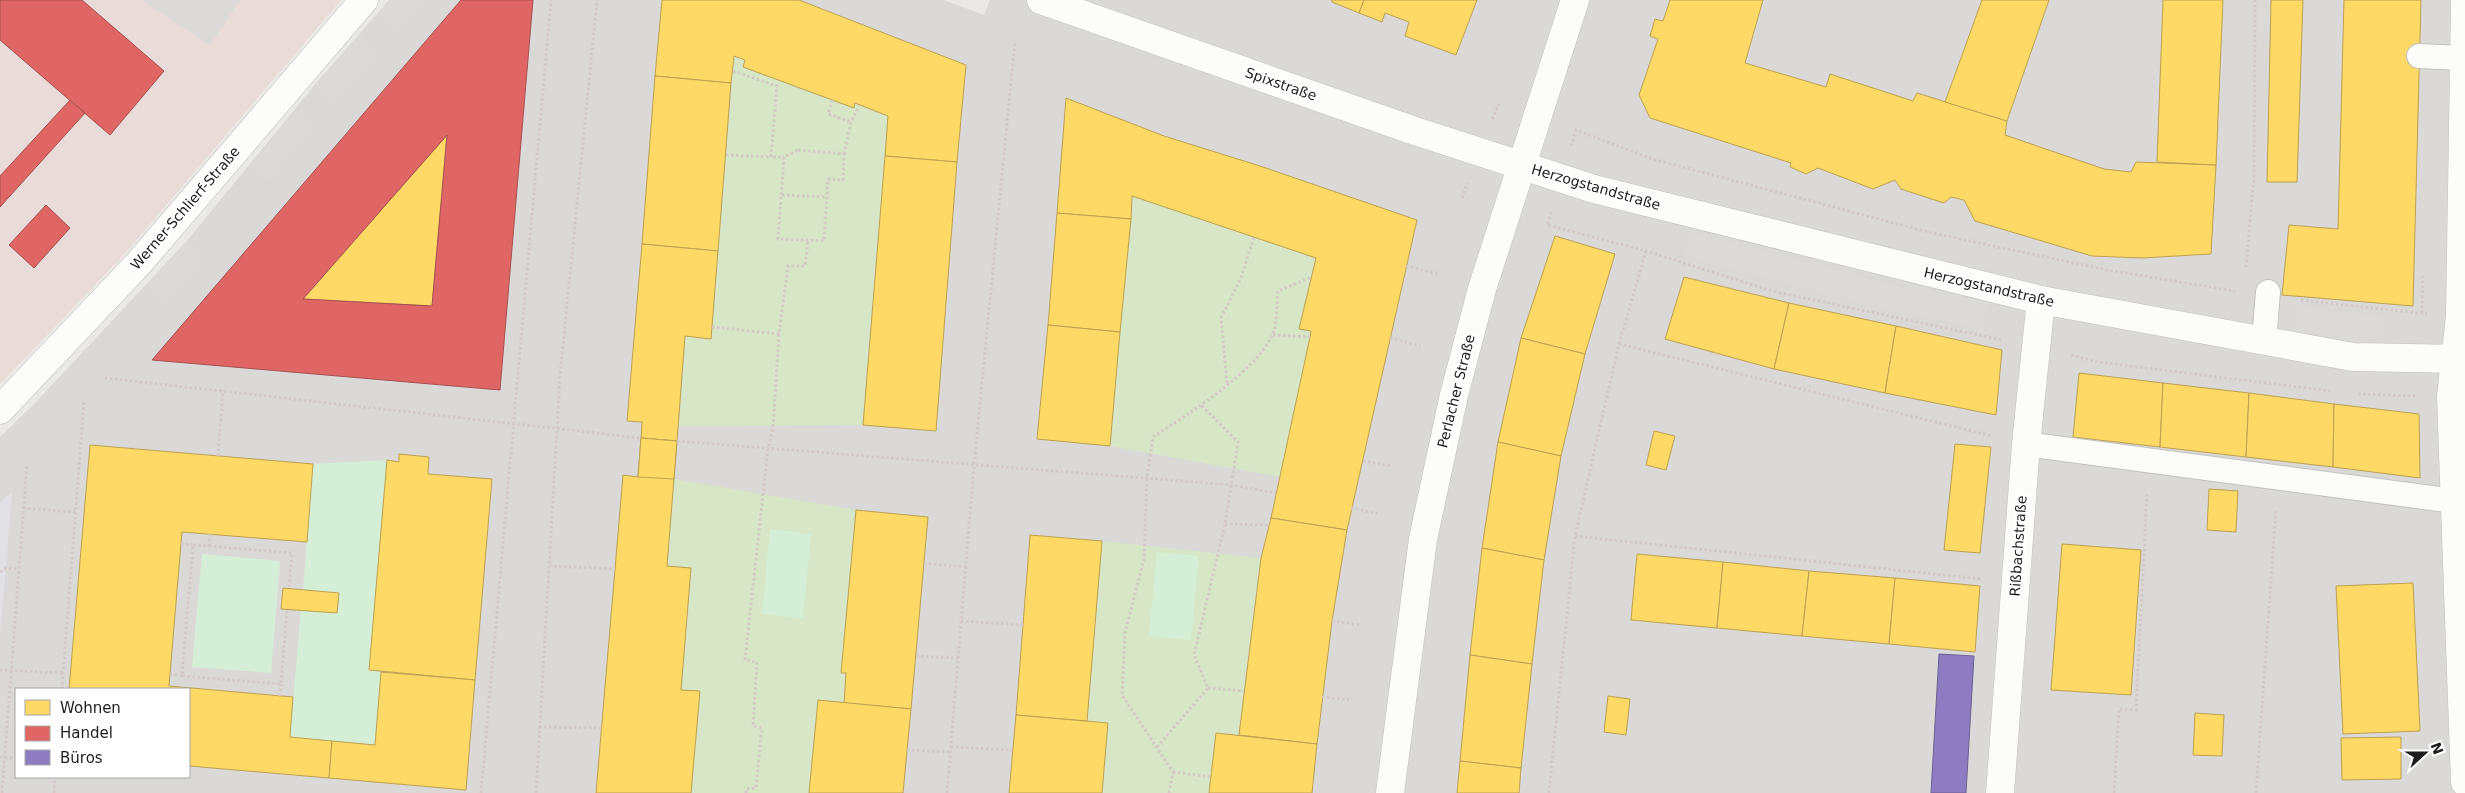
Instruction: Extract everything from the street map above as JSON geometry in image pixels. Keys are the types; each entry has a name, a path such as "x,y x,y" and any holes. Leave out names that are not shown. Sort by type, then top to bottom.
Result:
{"street":[{"name":"Werner-Schlierf-Straße","path":"0,410 138,264 364,0"},
{"name":"Spixstraße","path":"1041,0 1394,124 1521,166"},
{"name":"Perlacher Straße","path":"1390,793 1403,680 1425,530 1454,395 1482,289 1575,0"},
{"path":"2465,2 2460,359 2451,397 2465,782"},
{"name":"Herzogstandstraße","path":"1521,166 1603,192 2041,300 2352,357 2460,359"},
{"name":"Rißbachstraße","path":"2000,793 2026,444 2041,300"}],"lane":[{"path":"2419,56 2463,58"},
{"path":"2264,341 2268,294"},
{"path":"2026,444 2454,501"}],"path":[{"path":"481,793 551,0"},
{"path":"536,793 556,427 597,0"},
{"path":"2246,270 2254,176 2255,0"},
{"path":"947,793 974,466 1015,41"},
{"path":"733,71 776,86 771,157"},
{"path":"832,100 828,114 851,122"},
{"path":"784,158 778,238 824,241 828,179 843,180 844,154 851,122 859,106"},
{"path":"1576,130 1652,159 1932,233 2107,270 2268,294 2435,314"},
{"path":"726,155 784,158 798,150 844,154"},
{"path":"782,195 826,197"},
{"path":"1547,225 1646,251 1772,291 2012,342"},
{"path":"1228,383 1221,318 1241,278 1254,237"},
{"path":"746,793 746,789 756,788 762,728 752,726 757,662 745,660 768,449 773,427 779,334 788,266 805,266 808,240"},
{"path":"1549,793 1575,536 1619,344 1646,251"},
{"path":"1406,266 1439,274"},
{"path":"1169,793 1173,772 1122,694 1125,633 1144,559 1147,478 1153,437 1201,405 1257,360 1273,335 1278,291 1310,278"},
{"path":"712,328 779,334"},
{"path":"1273,335 1310,338"},
{"path":"1390,338 1420,346"},
{"path":"1619,344 2026,444"},
{"path":"2064,354 2098,362 2332,391"},
{"path":"106,378 515,422 641,438"},
{"path":"218,456 223,390"},
{"path":"2351,393 2424,396"},
{"path":"62,688 84,402"},
{"path":"1201,405 1238,442 1225,524 1194,655 1208,688"},
{"path":"677,441 1231,485 1276,493"},
{"path":"1363,461 1391,466"},
{"path":"2114,793 2119,709 2136,710 2149,461"},
{"path":"2,793 2,757 11,671 27,464"},
{"path":"2256,793 2278,478"},
{"path":"23,508 75,512"},
{"path":"1351,508 1381,514"},
{"path":"1225,524 1268,525"},
{"path":"209,546 210,534"},
{"path":"1575,536 2016,582"},
{"path":"181,544 292,553 289,589"},
{"path":"182,676 193,545"},
{"path":"924,563 966,567"},
{"path":"548,566 615,569"},
{"path":"0,572 6,568 18,569"},
{"path":"280,696 287,609"},
{"path":"961,621 1024,625"},
{"path":"1332,621 1362,625"},
{"path":"916,656 958,658"},
{"path":"0,670 63,673"},
{"path":"170,674 281,684"},
{"path":"1157,747 1208,688"},
{"path":"1208,688 1244,691"},
{"path":"1322,697 1352,700"},
{"path":"539,727 602,728"},
{"path":"951,747 1012,750"},
{"path":"907,750 950,752"},
{"path":"2,757 15,758"},
{"path":"1173,772 1211,777"},
{"path":"54,793 55,778"}],"shaded area":[{"path":"0,0 341,0 121,258 0,384"},
{"path":"141,0 240,0 210,45"},
{"path":"389,0 944,0 984,15 990,0 2465,0 2465,793 0,793 0,437 35,403 186,242 313,87"},
{"path":"391,0 426,0 396,34 376,17"},
{"path":"360,34 380,52 332,106 313,87"},
{"path":"299,111 317,127 268,182 250,166"},
{"path":"1690,232 1881,282 1988,302 1985,329 1881,308 1684,257"},
{"path":"186,242 206,260 164,304 145,286"},
{"path":"2298,306 2385,317 2381,341 2295,330"},
{"path":"12,492 6,568 0,635 0,502"}],"green space":[{"path":"734,56 745,60 743,67 853,108 855,103 888,116 863,425 679,426 685,336 711,339"},
{"path":"1132,196 1316,258 1299,329 1311,331 1280,477 1110,446"},
{"path":"387,460 369,670 381,672 375,745 290,737 301,610 337,613 303,590 313,464"},
{"path":"674,479 856,510 841,672 846,673 844,703 818,700 809,793 691,793 699,691 681,690 691,568 667,566"},
{"path":"770,529 811,534 803,618 762,614"},
{"path":"1102,541 1261,558 1239,735 1216,733 1209,793 1102,793 1108,723 1087,721"},
{"path":"1157,552 1199,556 1191,640 1149,636"},
{"path":"202,554 280,561 271,673 192,667"}],"building: Wohnen":[{"path":"662,0 799,0 966,65 957,162 885,156 888,116 855,103 854,108 743,67 745,60 734,56 731,83 655,76"},
{"path":"1332,0 1364,0 1359,13 1332,2"},
{"path":"1364,0 1477,0 1456,55 1405,36 1409,22 1385,13 1382,22 1359,13"},
{"path":"1670,0 1763,0 1745,63 1826,87 1830,74 1913,101 1917,93 2007,121 2005,135 2104,169 2131,172 2136,162 2216,165 2211,254 2142,258 2092,256 1975,221 1964,200 1951,197 1944,203 1901,189 1895,180 1873,189 1818,168 1806,174 1790,167 1791,163 1650,118 1639,95 1658,39 1650,36 1655,19 1663,21"},
{"path":"1982,0 2049,0 2007,121 1945,102"},
{"path":"2163,0 2223,0 2216,165 2157,162"},
{"path":"2271,0 2303,0 2297,182 2267,182"},
{"path":"2344,0 2421,0 2413,306 2282,295 2289,225 2338,229"},
{"path":"655,76 731,83 718,251 642,244"},
{"path":"1066,98 1164,136 1260,166 1417,220 1347,530 1271,518 1310,337 1311,331 1299,329 1316,258 1132,196 1131,219 1057,213"},
{"path":"447,135 432,306 303,299"},
{"path":"885,156 957,162 936,431 863,425"},
{"path":"1057,213 1131,219 1120,332 1048,325"},
{"path":"1555,236 1615,254 1585,354 1521,338"},
{"path":"642,244 718,251 711,339 685,336 677,441 641,438 642,422 627,421"},
{"path":"1684,277 1789,303 1774,369 1665,339"},
{"path":"1789,303 1896,326 1885,393 1774,369"},
{"path":"1048,325 1120,332 1110,446 1037,439"},
{"path":"1896,326 2002,350 1996,415 1885,393"},
{"path":"1521,338 1585,354 1561,456 1498,442"},
{"path":"2079,373 2163,383 2160,447 2073,437"},
{"path":"2163,383 2249,393 2246,457 2160,447"},
{"path":"2249,393 2334,404 2333,467 2246,457"},
{"path":"2334,404 2419,414 2420,478 2333,467"},
{"path":"1654,431 1675,436 1666,470 1646,465"},
{"path":"641,438 677,441 667,566 691,568 681,690 700,691 691,793 596,793 623,475 638,477"},
{"path":"641,438 677,441 674,479 638,477"},
{"path":"1498,442 1561,456 1544,560 1482,548"},
{"path":"1955,444 1991,447 1980,553 1944,550"},
{"path":"90,445 313,464 307,542 182,532 169,686 293,697 290,737 332,741 329,778 190,766 190,688 69,688"},
{"path":"399,454 429,457 428,474 492,479 475,680 369,670 387,460 399,462"},
{"path":"2209,489 2238,491 2236,532 2207,530"},
{"path":"856,510 928,517 911,709 844,703 846,673 841,673"},
{"path":"1271,518 1347,530 1332,621 1317,744 1239,735 1261,558"},
{"path":"1030,535 1102,541 1087,721 1016,715"},
{"path":"2062,544 2141,550 2131,695 2051,690"},
{"path":"1482,548 1544,560 1532,664 1470,655"},
{"path":"1637,554 1723,562 1717,628 1631,620"},
{"path":"1723,562 1809,571 1802,636 1717,628"},
{"path":"1809,571 1895,578 1889,644 1802,636"},
{"path":"1895,578 1980,586 1975,652 1889,644"},
{"path":"2413,583 2420,731 2343,734 2336,586"},
{"path":"283,588 339,593 337,613 281,609"},
{"path":"1470,655 1532,664 1521,768 1460,761"},
{"path":"381,672 475,680 466,790 329,778 332,741 375,745"},
{"path":"1608,696 1630,699 1626,735 1604,732"},
{"path":"818,700 911,709 903,793 809,793"},
{"path":"2195,713 2224,715 2222,756 2193,755"},
{"path":"1016,715 1108,723 1102,793 1009,793"},
{"path":"1216,733 1317,744 1312,793 1209,793"},
{"path":"2401,737 2401,779 2342,780 2341,738"},
{"path":"1460,761 1521,768 1519,793 1457,793"}],"building: Handel":[{"path":"0,0 82,0 164,71 110,135 0,40"},
{"path":"461,0 533,0 500,390 152,360","holes":["447,135 432,306 303,299"]},
{"path":"70,100 85,113 0,207 0,176"},
{"path":"46,205 70,228 34,268 9,245"}],"building: Büros":[{"path":"1939,654 1974,656 1966,793 1931,793"}]}
